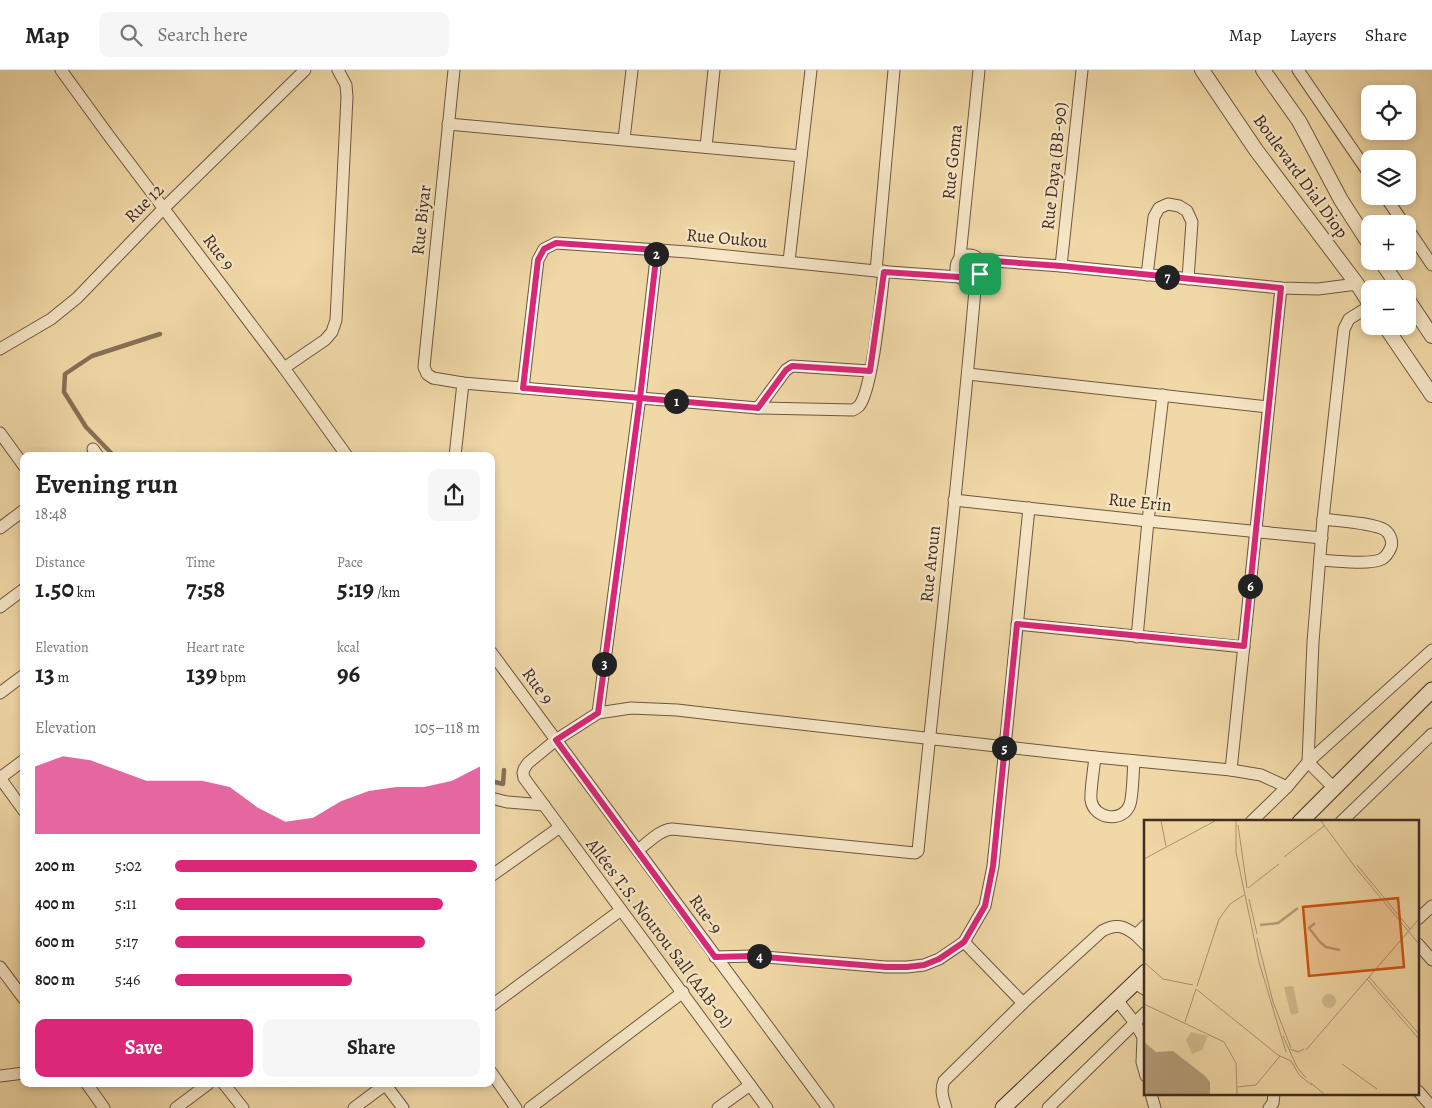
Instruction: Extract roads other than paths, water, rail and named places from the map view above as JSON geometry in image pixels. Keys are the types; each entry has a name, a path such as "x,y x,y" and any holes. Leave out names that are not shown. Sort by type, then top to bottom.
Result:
{"main road":[{"path":"1302,820 1432,690"},
{"path":"1003,1108 1117,1000 1142,982"}],"street":[{"name":"Rue 9","path":"61,70 284,368 344,452"},
{"name":"Rue 12","path":"0,349 51,319 77,298 164,208 304,70"},
{"path":"284,368 325,340 332,332 336,320 347,97 346,85 338,70"},
{"name":"Rue Biyar","path":"454,70 424,367 427,374 433,378 463,383"},
{"path":"624,139 632,70"},
{"path":"706,147 714,70"},
{"path":"789,261 810,70"},
{"path":"456,452 463,383 758,408 853,410 859,406 865,395 870,371 880,271 894,70"},
{"name":"Rue Goma","path":"960,257 979,70"},
{"name":"Rue Daya (BB-90)","path":"1061,266 1082,70"},
{"name":"Boulevard Dial Diop","path":"1202,70 1256,150 1361,290"},
{"name":"Boulevard Dial Diop","path":"1263,70 1299,121 1341,200 1361,231"},
{"path":"1298,70 1361,162"},
{"path":"448,124 801,156"},
{"path":"1147,275 1154,217 1159,208 1168,204 1179,206 1187,211 1192,222 1188,279"},
{"path":"1416,242 1432,265"},
{"name":"Rue Oukou","path":"523,388 538,260 544,249 556,243 789,261 959,277"},
{"path":"598,713 640,398 657,250"},
{"path":"980,260 981,270 976,278 966,280 959,277 956,269 957,261 960,257 970,254 980,260 1061,266 1281,288 1318,288 1357,284"},
{"name":"Rue Aroun","path":"638,850 661,832 666,829 672,829 917,853 968,374 976,278"},
{"path":"1231,770 1281,288"},
{"path":"1334,788 1308,762 1313,642 1323,519 1344,329 1349,319 1361,311"},
{"path":"1416,312 1432,336"},
{"path":"1391,335 1432,395"},
{"path":"758,408 786,370 792,366 870,371"},
{"path":"968,374 1268,407"},
{"path":"1137,636 1163,396"},
{"path":"1,436 20,461"},
{"name":"Rue Erin","path":"954,500 1322,538"},
{"path":"715,957 752,956 907,967 924,965 939,959 964,942 985,906 993,866 1029,508"},
{"path":"0,528 20,513"},
{"path":"1320,560 1369,562 1381,560 1389,553 1392,543 1390,534 1384,529 1323,519"},
{"path":"0,607 20,592"},
{"path":"1017,624 1244,646"},
{"path":"1253,820 1308,762 1432,650"},
{"name":"Rue 9","path":"495,657 556,740"},
{"path":"0,693 20,678"},
{"path":"556,740 598,713 631,708 677,710 1095,758 1231,770 1261,775 1286,787"},
{"path":"1343,820 1432,734"},
{"name":"Allées T.S. Nourou Sall (AAB-01)","path":"556,740 528,763 524,769 524,778 767,1108"},
{"name":"Rue-9","path":"556,740 828,1108"},
{"path":"1095,758 1091,800 1094,809 1102,816 1114,818 1125,812 1130,804 1134,761"},
{"path":"20,763 0,778 20,806"},
{"path":"495,799 506,802 544,805"},
{"path":"495,873 560,826"},
{"path":"1420,917 1432,906"},
{"path":"495,1003 621,910"},
{"path":"946,1108 942,1097 944,1081 1023,1003 1102,931 1110,926 1120,926 1129,929 1144,943"},
{"path":"1136,935 1144,928"},
{"path":"964,942 1023,1003"},
{"path":"1420,946 1432,960"},
{"path":"0,967 20,994"},
{"path":"530,1108 683,992"},
{"path":"1117,1000 1144,1035 1142,1062 1144,1069"},
{"path":"1048,1108 1144,1014"},
{"path":"0,1076 20,1074"},
{"path":"495,1078 516,1108"},
{"path":"718,1108 750,1085"},
{"path":"89,1087 104,1108"},
{"path":"176,1108 204,1087"},
{"path":"226,1087 243,1108"},
{"path":"354,1108 381,1087"},
{"path":"387,1087 402,1108"},
{"path":"1420,1093 1431,1107"},
{"path":"1269,1108 1273,1103 1274,1096"}],"waterway":[{"path":"110,452 86,427 64,392 65,374 92,356 160,334"},
{"path":"495,782 503,784 504,770"}]}
